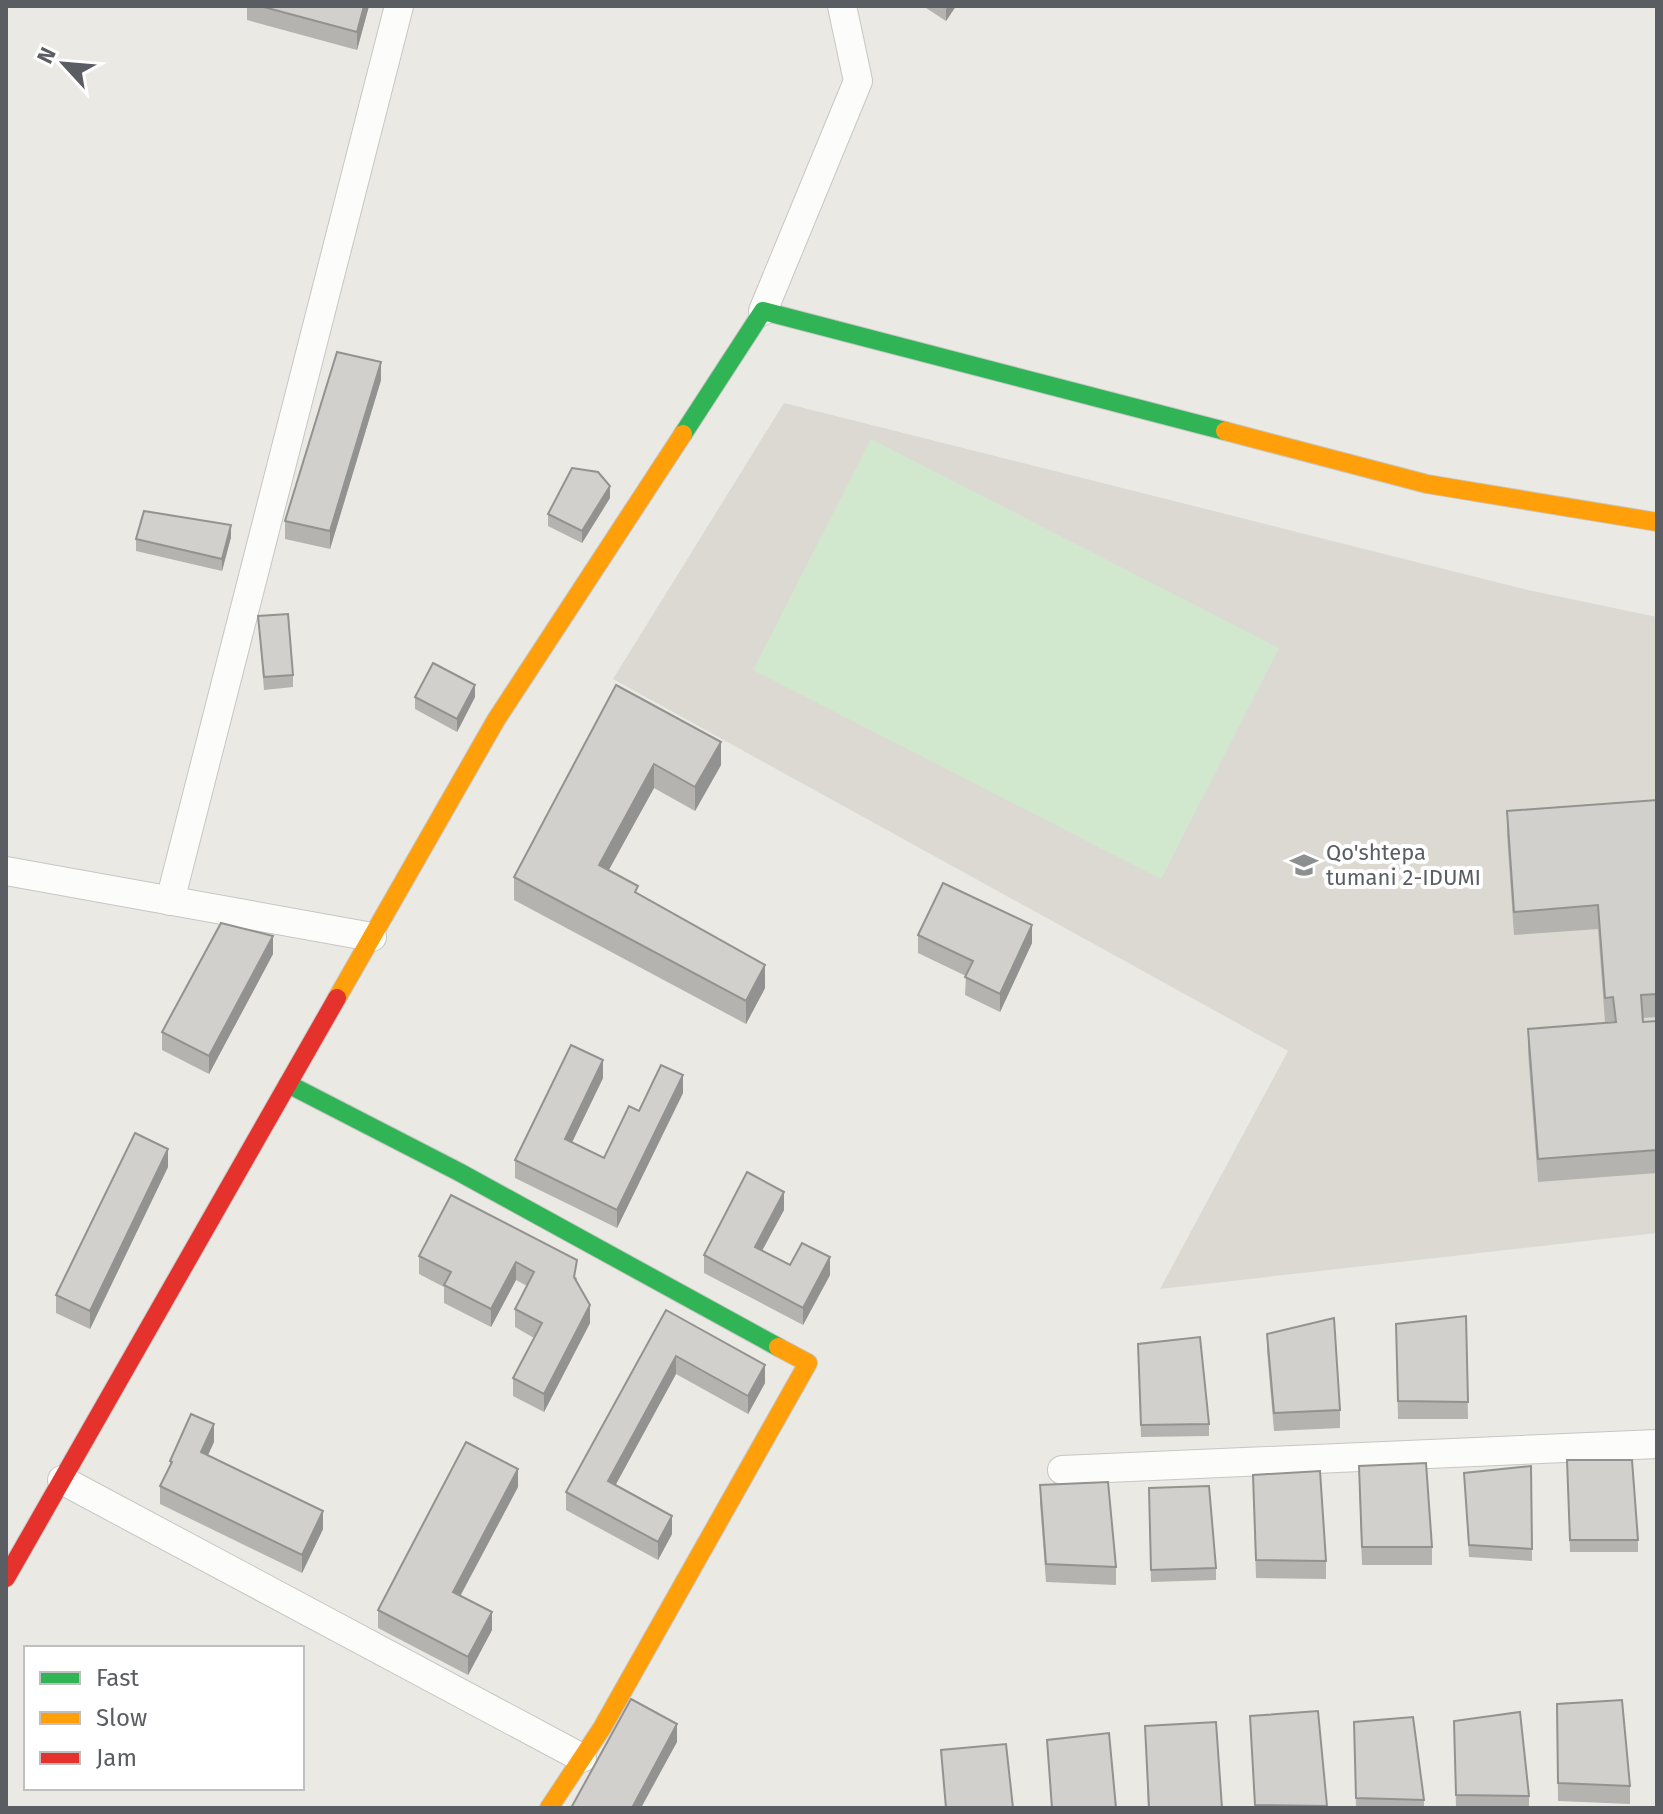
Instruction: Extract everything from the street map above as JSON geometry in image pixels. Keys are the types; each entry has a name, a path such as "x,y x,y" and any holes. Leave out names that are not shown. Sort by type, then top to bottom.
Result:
{"street":[{"path":"170,901 399,6"},
{"path":"6,1578 496,720 763,311 858,81 842,6"},
{"path":"763,311 1427,484 1657,522"},
{"path":"6,871 372,937"},
{"path":"288,1084 459,1172 808,1363 602,1728 549,1808"},
{"path":"1062,1470 1657,1444"},
{"path":"62,1480 582,1758"}],"shaded area":[{"name":"Qo'shtepa tumani 2-IDUMI","path":"784,403 1528,590 1657,617 1657,1233 1160,1289 1288,1051 613,679"}],"green space":[{"path":"871,439 1279,648 1161,879 753,670"}],"building":[{"path":"260,6 364,6 357,32"},
{"path":"337,352 381,362 330,531 285,521"},
{"path":"572,468 598,472 610,486 582,531 548,514"},
{"path":"144,511 231,525 222,559 136,539"},
{"path":"288,614 293,675 264,677 258,616"},
{"path":"433,663 475,685 457,719 415,697"},
{"path":"616,685 721,742 695,787 654,764 599,865 638,886 635,892 765,965 746,1001 514,877"},
{"path":"1657,800 1657,994 1641,995 1643,1022 1657,1021 1657,1150 1538,1159 1528,1029 1616,1022 1613,997 1605,998 1598,905 1514,912 1507,811"},
{"path":"943,883 1032,925 1000,994 965,977 973,961 918,935"},
{"path":"221,923 273,936 209,1056 162,1032"},
{"path":"571,1045 603,1060 565,1139 604,1158 629,1106 639,1111 661,1065 683,1075 617,1210 515,1160"},
{"path":"135,1133 168,1149 90,1311 56,1295"},
{"path":"747,1172 784,1192 755,1247 790,1265 802,1243 830,1257 803,1308 704,1255"},
{"path":"451,1195 577,1260 574,1277 590,1305 544,1394 513,1378 542,1323 515,1309 534,1272 516,1262 491,1309 444,1285 451,1272 419,1256"},
{"path":"666,1310 765,1365 748,1396 676,1356 608,1481 672,1516 658,1542 566,1492"},
{"path":"1466,1316 1468,1402 1398,1401 1396,1324"},
{"path":"1334,1318 1340,1410 1274,1413 1267,1334"},
{"path":"1200,1337 1209,1424 1141,1425 1138,1344"},
{"path":"191,1414 214,1424 201,1452 323,1511 302,1555 160,1486"},
{"path":"466,1442 518,1469 453,1592 492,1612 468,1657 378,1610"},
{"path":"1567,1460 1632,1460 1638,1540 1570,1540"},
{"path":"1426,1463 1432,1547 1362,1547 1359,1466"},
{"path":"1531,1466 1532,1549 1469,1545 1464,1473"},
{"path":"1320,1471 1326,1561 1256,1560 1253,1475"},
{"path":"1108,1482 1116,1567 1046,1564 1040,1485"},
{"path":"1209,1486 1216,1568 1151,1570 1149,1488"},
{"path":"631,1699 677,1724 632,1808 571,1808"},
{"path":"1622,1700 1630,1786 1558,1783 1557,1704"},
{"path":"1318,1711 1327,1806 1255,1805 1250,1716"},
{"path":"1520,1712 1529,1796 1456,1795 1454,1721"},
{"path":"1413,1717 1424,1800 1356,1798 1354,1722"},
{"path":"1216,1722 1222,1808 1149,1807 1145,1726"},
{"path":"1109,1733 1116,1808 1052,1808 1047,1740"},
{"path":"1006,1744 1013,1808 946,1808 941,1750"}],"traffic: fast":[{"path":"683,434 763,311 1225,431"},
{"path":"288,1084 459,1172 778,1347"}],"traffic: slow":[{"path":"1225,431 1427,484 1657,522"},
{"path":"337,998 496,720 683,434"},
{"path":"549,1808 602,1728 808,1363 778,1347"}],"traffic: jam":[{"path":"6,1578 337,998"}],"place":[{"name":"Qo'shtepa tumani 2-IDUMI","path":"1304,865"}]}
